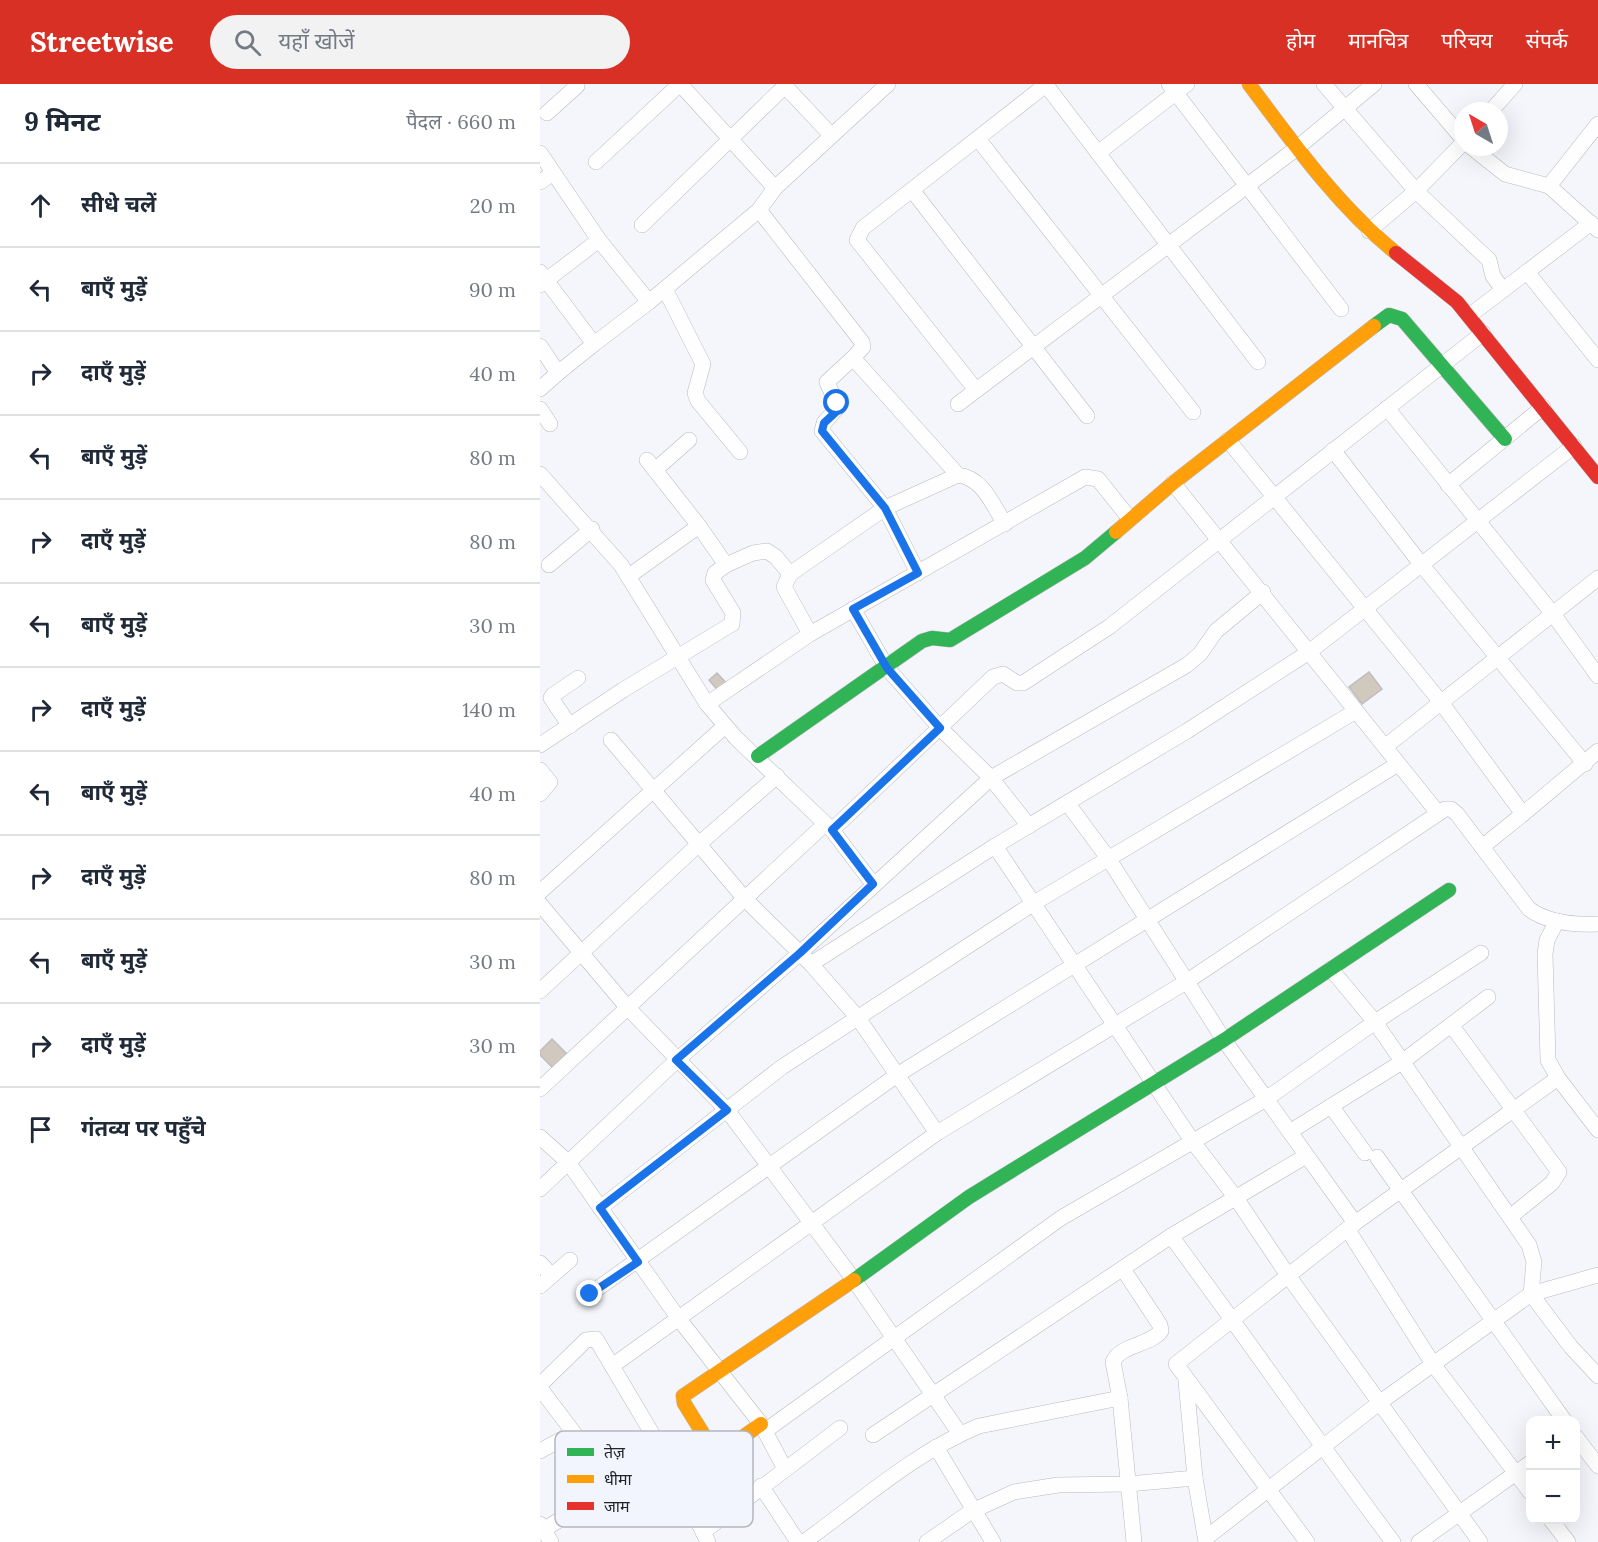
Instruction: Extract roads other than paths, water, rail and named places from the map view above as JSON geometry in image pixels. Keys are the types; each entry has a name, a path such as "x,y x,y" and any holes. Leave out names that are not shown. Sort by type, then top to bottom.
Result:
{"street":[{"path":"596,162 680,84 775,188"},
{"path":"1249,84 1297,148 1369,231 1446,291 1469,316 1598,477"},
{"path":"1324,84 1343,109 1416,191 1489,260 1493,276 1503,290"},
{"path":"958,404 1297,148 1374,84"},
{"path":"1416,84 1454,130"},
{"path":"547,113 577,85"},
{"path":"642,225 786,85 831,135"},
{"path":"976,390 857,240 863,228 1046,85 1258,363"},
{"path":"1499,102 1513,85"},
{"path":"540,388 665,289 759,210 775,188 883,86"},
{"path":"1098,153 1177,87 1246,187 1341,309"},
{"path":"1549,186 1598,124"},
{"path":"978,139 1100,297 1193,412"},
{"path":"1369,231 1416,191 1454,151"},
{"path":"540,153 599,240 649,302"},
{"path":"1469,316 1527,272 1595,227 1549,186 1505,174 1482,156"},
{"path":"540,182 553,172"},
{"path":"912,190 1087,416"},
{"path":"759,210 862,342 863,347 827,382 838,407 824,423 822,431 885,508 918,573"},
{"path":"594,344 542,279 599,240"},
{"path":"1527,272 1598,360"},
{"path":"665,289 703,364 695,393 698,400 740,452"},
{"path":"758,756 887,668 922,640 932,638 950,640 1070,568 1173,483 1389,315 1396,314 1402,319 1505,439"},
{"path":"540,1089 745,899 940,728 993,677 1003,674 1017,683 1031,678 1109,627 1483,333"},
{"path":"540,346 558,373"},
{"path":"853,358 958,475"},
{"path":"1448,485 1543,407"},
{"path":"1388,408 1552,614 1598,676"},
{"path":"540,409 550,424"},
{"path":"689,440 651,465 699,526 726,565"},
{"path":"1228,440 1440,701 1523,814"},
{"path":"811,964 995,846 1068,804 1309,652 1574,446"},
{"path":"1333,450 1421,564 1585,764"},
{"path":"540,474 592,529 629,576 707,704 725,726 828,827 873,884"},
{"path":"810,634 784,587 790,574 885,508 958,475 971,477 980,485 1005,524"},
{"path":"707,704 810,634 1089,476 1098,479 1130,519"},
{"path":"1173,483 1263,592 1438,813"},
{"path":"629,576 699,526"},
{"path":"549,565 592,529"},
{"path":"540,745 679,655 727,628 734,619 713,580 715,573 726,565 753,553 767,551 776,557 790,574"},
{"path":"1386,746 1598,578"},
{"path":"540,1188 676,1060 800,953 991,778 1187,665 1200,654 1216,631 1263,592"},
{"path":"853,609 887,668 940,728 991,778 1029,826"},
{"path":"570,726 551,698 552,695 578,678"},
{"path":"600,1208 782,1067 1034,903 1356,711"},
{"path":"540,892 725,726"},
{"path":"611,740 745,899 811,964 858,1018 938,1133"},
{"path":"1482,848 1598,751"},
{"path":"590,1294 638,1262 768,1165 897,1075 1073,963 1149,920 1398,764"},
{"path":"540,770 550,782 540,794"},
{"path":"540,991 699,844 777,776"},
{"path":"1068,804 1108,858 1149,920 1224,1040 1291,1131 1434,1364 1526,1487"},
{"path":"612,1366 938,1133 1186,982 1438,813 1451,809 1529,909 1537,915 1557,921 1598,924"},
{"path":"995,846 1193,1142 1236,1198 1287,1274 1480,1542"},
{"path":"701,1431 684,1403 683,1396 854,1280 969,1197 1224,1040 1449,890"},
{"path":"540,904 627,1007 727,1110 895,1337 960,1434"},
{"path":"1557,921 1547,940 1545,954 1546,1050 1551,1069 1598,1130"},
{"path":"753,1433 895,1337 1061,1218 1266,1100 1375,1022 1481,953"},
{"path":"1331,969 1375,1022 1510,1217 1533,1253 1531,1294 1571,1347 1598,1376"},
{"path":"1291,1131 1402,1062 1488,997"},
{"path":"1452,1026 1558,1172 1552,1183 1510,1217"},
{"path":"1307,1542 1270,1489 1186,1381 1176,1364 1287,1274 1351,1226 1558,1078"},
{"path":"1331,1106 1399,1191 1561,1416"},
{"path":"540,1137 568,1162 679,1319 763,1427 785,1469"},
{"path":"873,1435 1172,1236 1306,1156"},
{"path":"1172,1236 1233,1319 1322,1449 1393,1542"},
{"path":"540,1263 546,1281 570,1260"},
{"path":"1123,1269 1161,1330 1153,1338 1114,1358 1134,1542"},
{"path":"1186,1381 1195,1478 1213,1538 1270,1489 1379,1403 1531,1294 1598,1275"},
{"path":"572,1431 540,1387 591,1338 596,1339 651,1431"},
{"path":"804,1542 936,1447 960,1434 999,1422 1120,1398"},
{"path":"753,1493 840,1428"},
{"path":"540,1451 555,1443"},
{"path":"1580,1443 1598,1466"},
{"path":"936,1447 972,1511 993,1542"},
{"path":"1419,1542 1526,1466"},
{"path":"927,1542 993,1499 1036,1488 1195,1478"},
{"path":"761,1486 798,1542"},
{"path":"1554,1524 1567,1542"}]}
